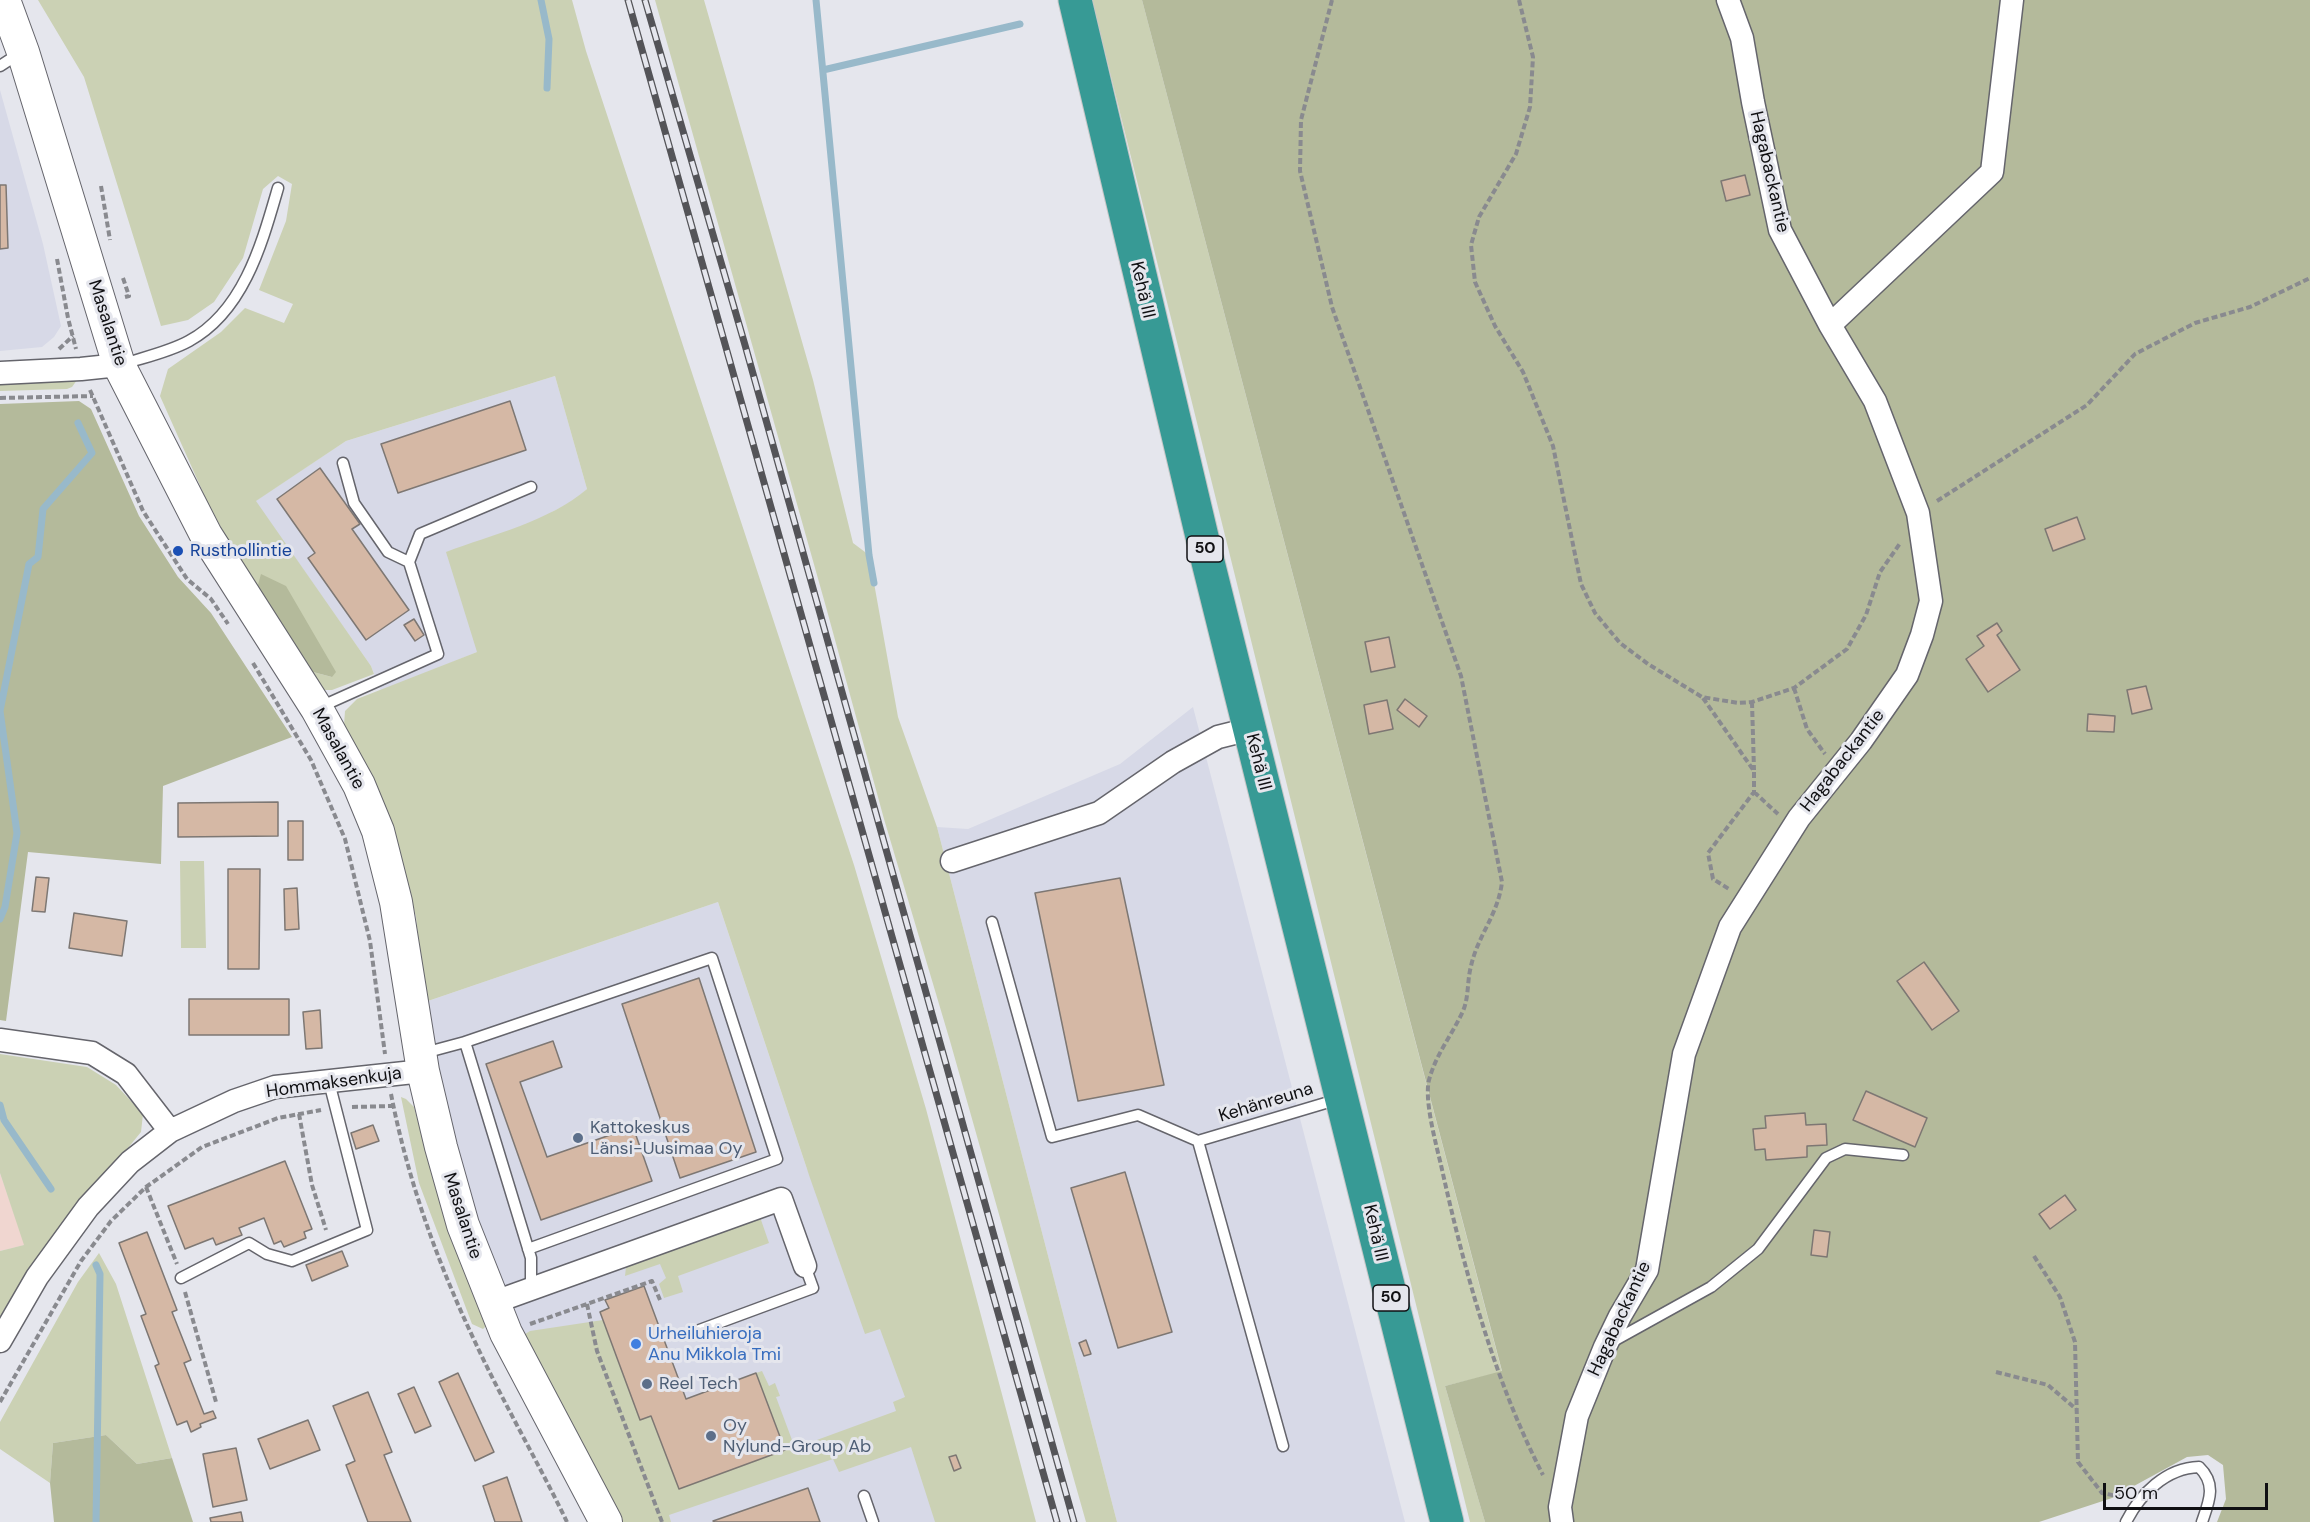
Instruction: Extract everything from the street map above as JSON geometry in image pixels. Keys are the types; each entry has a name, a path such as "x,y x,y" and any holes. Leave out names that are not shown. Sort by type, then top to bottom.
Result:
{"highway":[{"name":"Kehä III","path":"1075,0 1150,323 1447,1522"}],"street":[{"name":"Masalantie","path":"4,0 12,59 119,365 206,535 317,709 359,785 378,831 396,902 422,1063 441,1147 463,1225 492,1303 506,1333 606,1522"},
{"name":"Hagabackantie","path":"1561,1515 1577,1416 1605,1347 1647,1270 1684,1054 1730,927 1799,818 1873,726 1907,675 1922,635 1931,601 1918,517 1875,401 1830,326 1780,230 1742,38 1728,0"},
{"path":"1830,326 1992,172 2012,0"},
{"path":"0,373 119,365"},
{"path":"952,861 1100,813 1182,757 1218,737 1250,729"},
{"path":"0,1040 92,1053 126,1074 170,1131"},
{"name":"Hommaksenkuja","path":"0,1341 37,1277 88,1207 130,1162 170,1131 234,1101 274,1088 328,1082 422,1063"},
{"path":"492,1303 781,1199 805,1266"}],"lane":[{"path":"119,365 190,341 215,321 240,290 259,252 278,188"},
{"path":"343,463 354,503 388,552 410,562"},
{"path":"317,709 438,654 410,562 420,534 531,487"},
{"path":"992,922 1053,1137 1138,1115 1198,1141 1283,1446"},
{"path":"422,1063 465,1042 712,958 777,1159 528,1249"},
{"path":"465,1042 531,1258 531,1289"},
{"path":"181,1278 249,1243 267,1254 292,1261 368,1230 328,1082"},
{"name":"Kehänreuna","path":"1198,1141 1343,1097"},
{"path":"1605,1347 1712,1287 1758,1250 1826,1158 1845,1149 1903,1155"},
{"path":"694,1332 813,1288 805,1266"},
{"path":"2126,1522 2137,1501 2159,1482 2184,1468 2199,1467 2210,1482 2211,1496 2202,1522"},
{"path":"864,1496 873,1522"}],"path":[{"path":"1332,0 1301,120 1300,171 1332,307 1461,676 1502,882 1500,902 1471,966 1464,1007 1437,1055 1428,1083 1432,1123 1461,1254 1508,1397 1528,1447 1561,1515"},
{"path":"1519,0 1533,57 1530,107 1516,154 1479,217 1471,245 1475,282 1495,326 1523,372 1553,446 1581,584 1595,613 1620,643 1648,664 1702,697 1738,703 1752,702 1794,688 1847,649 1866,615 1880,572 1918,517 2086,405 2135,354 2195,323 2250,307 2310,278"},
{"path":"88,384 144,511 187,579 211,599 231,628"},
{"path":"0,398 93,396"},
{"path":"248,655 311,760 345,839 370,941 386,1057"},
{"path":"1794,688 1807,729 1836,772"},
{"path":"1702,697 1754,771"},
{"path":"1746,899 1713,879 1708,853 1754,792 1752,702"},
{"path":"1754,792 1781,816 1799,818"},
{"path":"0,1402 81,1261 111,1221 139,1194 202,1147 256,1126 299,1114 336,1108 393,1106"},
{"path":"299,1114 312,1185 332,1245"},
{"path":"2034,1256 2060,1297 2075,1342 2078,1462 2102,1493 2137,1501"},
{"path":"476,1345 652,1281 660,1300"},
{"path":"587,1304 597,1351 662,1522"},
{"path":"1996,1372 2048,1385 2076,1410"}],"shaded area":[{"path":"0,90 43,244 61,326 54,337 42,347 0,351"},
{"path":"555,376 587,489 575,500 552,512 477,652 381,691 371,666 255,501 346,441"},
{"path":"1193,707 1405,1522 1117,1522 937,827 968,829 1120,764"},
{"path":"718,902 807,1169 1004,1522 623,1522 522,1336 479,1241 445,1128 425,1002"},
{"path":"0,1173 25,1245 0,1251"}],"green space":[{"path":"38,0 572,0 586,51 854,865 926,1109 1036,1522 935,1522 911,1447 839,1472 833,1459 669,1515 671,1522 623,1522 522,1336 530,1331 603,1320 640,1420 651,1416 679,1489 785,1450 756,1373 762,1371 769,1386 775,1383 780,1396 776,1397 795,1448 896,1411 893,1402 905,1397 880,1329 865,1334 810,1178 718,902 425,1002 416,917 392,828 373,776 344,725 345,711 357,699 477,652 446,552 538,519 587,489 555,376 346,441 256,501 371,666 374,674 332,690 318,687 263,601 290,636 313,672 332,677 255,592 206,499 160,396 168,369 221,332 245,308 284,323 293,304 259,290 286,221 292,184 278,176 263,189 243,258 214,302 188,320 161,326 84,77"},
{"path":"655,0 704,0 813,380 853,543 869,555 898,717 937,827 1117,1522 1086,1522 950,1041 884,819"},
{"path":"1092,0 1142,0 1502,1372 1445,1386 1485,1522 1470,1522"},
{"path":"1142,0 2310,0 2310,1522 2217,1522 2226,1499 2223,1465 2208,1455 2187,1457 2112,1498 2039,1522 1485,1522 1445,1386 1502,1371"},
{"path":"77,380 72,387 67,389 0,391 0,382"},
{"path":"79,401 91,409 139,516 178,577 211,613 292,737 163,786 161,864 28,852 6,1021 0,1020 0,404"},
{"path":"261,574 286,586 336,672 332,677 313,672 290,636 256,592"},
{"path":"180,861 204,861 206,948 181,948"},
{"path":"0,1054 87,1067 116,1085 143,1114 141,1132 28,1271 0,1318 0,1251 24,1245 0,1173"},
{"path":"401,1097 414,1107 441,1206 488,1324 483,1329 472,1324 419,1183"},
{"path":"760,1217 769,1243 678,1276 683,1292 664,1298 659,1284 666,1278 660,1264 625,1276 626,1267 637,1260"},
{"path":"99,1253 116,1284 172,1458 137,1464 106,1435 53,1443 50,1483 0,1449 0,1422 78,1282"},
{"path":"106,1435 137,1464 172,1458 193,1522 54,1522 50,1483 53,1443"}],"building":[{"path":"1745,175 1750,195 1726,201 1721,181"},
{"path":"0,185 6,185 8,248 0,249"},
{"path":"510,401 526,450 398,493 381,444"},
{"path":"320,468 360,524 352,529 409,610 366,640 308,558 315,553 277,499"},
{"path":"2077,517 2085,539 2053,551 2045,529"},
{"path":"414,619 424,635 415,641 404,625"},
{"path":"1997,623 2002,631 1997,635 2020,670 1988,692 1966,659 1984,646 1977,636"},
{"path":"1389,637 1395,667 1371,672 1365,642"},
{"path":"2146,686 2152,709 2132,714 2127,690"},
{"path":"1405,699 1427,716 1419,727 1397,710"},
{"path":"1387,700 1393,729 1369,734 1364,705"},
{"path":"2088,714 2115,716 2114,732 2087,731"},
{"path":"278,802 278,836 178,837 178,803"},
{"path":"288,821 303,821 303,860 288,860"},
{"path":"228,869 260,869 259,969 228,969"},
{"path":"36,877 49,878 45,912 32,911"},
{"path":"1120,878 1164,1085 1078,1101 1035,893"},
{"path":"297,888 299,929 285,930 284,889"},
{"path":"74,913 127,921 122,956 69,948"},
{"path":"1924,962 1959,1011 1932,1030 1897,981"},
{"path":"699,978 756,1152 680,1178 622,1004"},
{"path":"189,999 289,999 289,1035 189,1035"},
{"path":"320,1010 322,1048 306,1049 303,1012"},
{"path":"553,1041 562,1067 520,1082 547,1157 633,1127 652,1181 541,1220 486,1064"},
{"path":"1866,1091 1927,1118 1915,1147 1853,1120"},
{"path":"1805,1113 1806,1125 1826,1124 1827,1145 1807,1146 1807,1157 1766,1160 1765,1149 1755,1150 1753,1129 1766,1128 1765,1116"},
{"path":"373,1125 379,1141 356,1149 351,1133"},
{"path":"285,1161 312,1229 304,1232 306,1238 284,1247 281,1241 274,1244 264,1218 239,1228 242,1235 216,1245 213,1238 185,1249 168,1206"},
{"path":"1125,1172 1172,1332 1118,1348 1071,1188"},
{"path":"2065,1195 2076,1210 2050,1229 2039,1214"},
{"path":"1814,1230 1830,1232 1827,1257 1811,1255"},
{"path":"147,1232 177,1310 172,1312 191,1360 184,1363 204,1414 213,1411 216,1418 200,1424 201,1427 191,1432 187,1421 177,1425 155,1366 159,1364 141,1316 146,1314 119,1243"},
{"path":"342,1251 348,1266 312,1281 306,1265"},
{"path":"644,1286 686,1399 756,1373 785,1450 679,1489 651,1416 640,1420 600,1312 609,1308 605,1300"},
{"path":"1086,1340 1091,1354 1084,1356 1079,1343"},
{"path":"458,1373 494,1452 475,1461 439,1382"},
{"path":"414,1387 431,1426 415,1433 398,1394"},
{"path":"368,1392 392,1452 384,1455 411,1522 368,1522 346,1465 355,1461 333,1406"},
{"path":"308,1420 320,1450 270,1469 258,1439"},
{"path":"236,1448 247,1500 213,1507 203,1454"},
{"path":"956,1455 961,1468 954,1471 949,1457"},
{"path":"507,1477 522,1522 495,1522 483,1486"},
{"path":"808,1488 820,1522 713,1521"},
{"path":"241,1512 243,1522 211,1522 210,1518"}],"waterway":[{"path":"541,0 549,39 547,88"},
{"path":"816,0 869,555 874,583"},
{"path":"823,70 1020,24"},
{"path":"0,919 5,907 17,833 0,711 29,564 38,557 43,509 92,453 78,423"},
{"path":"0,1105 4,1120 51,1189"},
{"path":"96,1265 100,1274 96,1522"}],"railway":[{"path":"628,0 1057,1522"},
{"path":"645,0 745,345 1074,1522"}],"place":[{"name":"Rusthollintie","path":"178,551"},
{"name":"Kattokeskus Länsi-Uusimaa Oy","path":"578,1138"},
{"name":"Urheiluhieroja Anu Mikkola Tmi","path":"636,1344"},
{"name":"Reel Tech","path":"647,1384"},
{"name":"Oy Nylund-Group Ab","path":"711,1436"}]}
